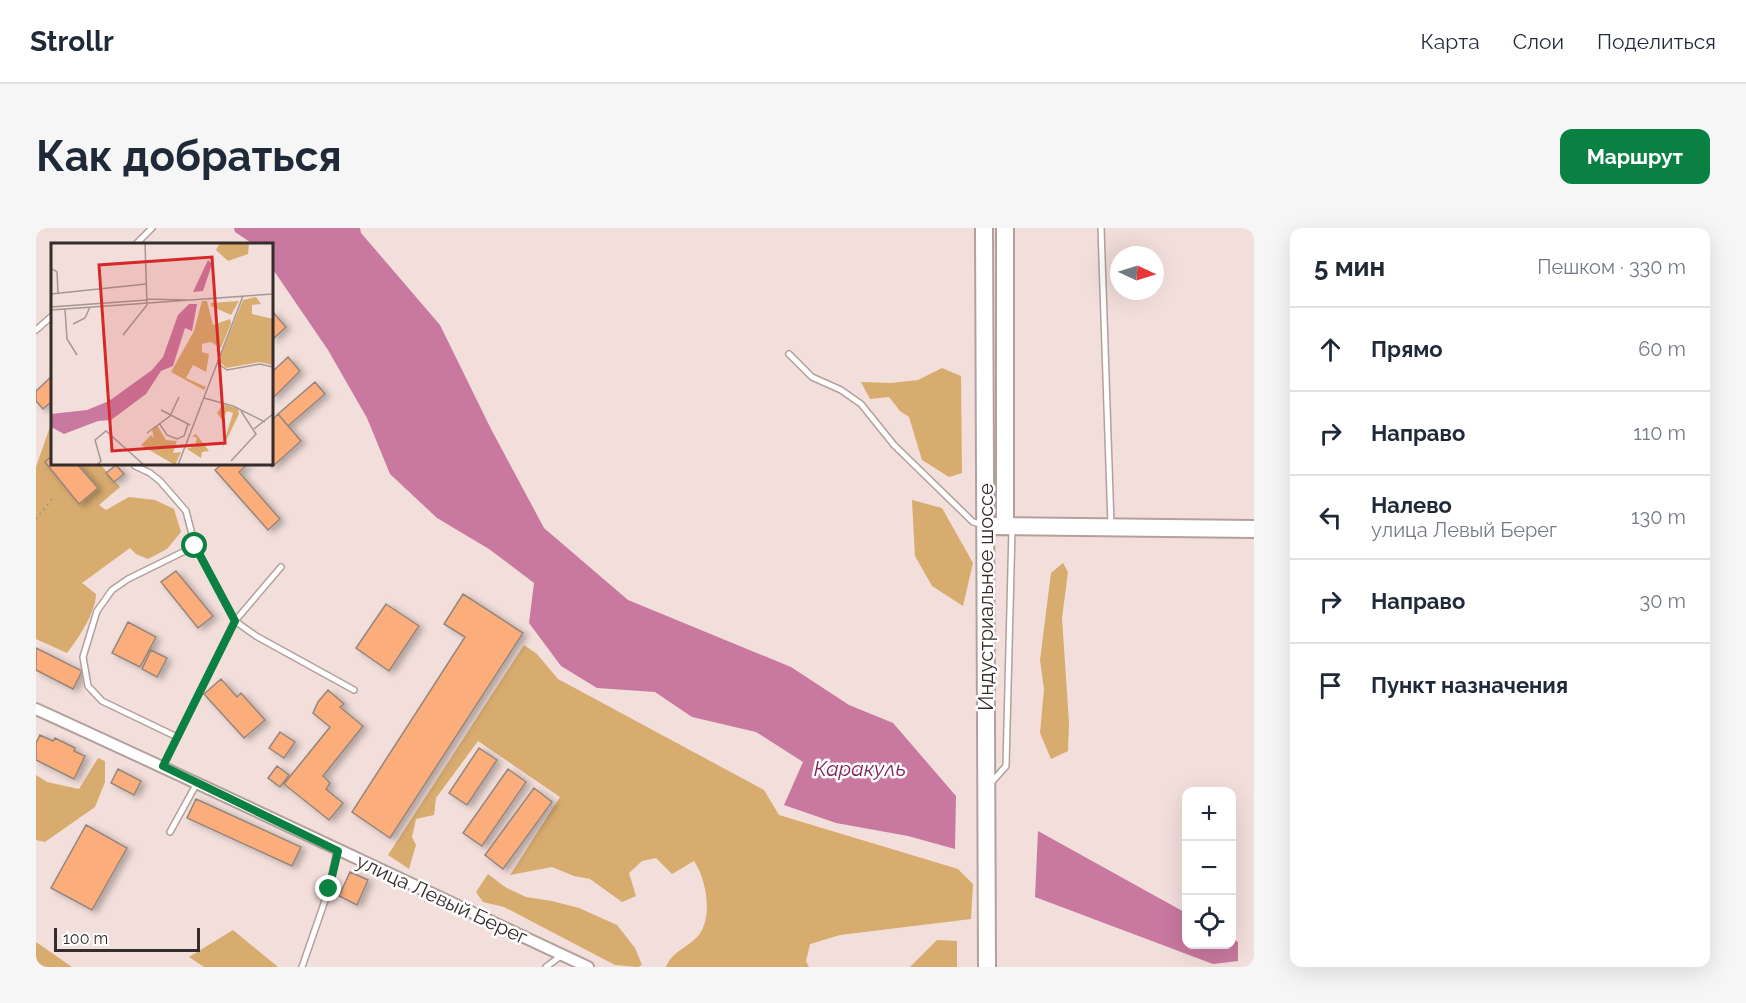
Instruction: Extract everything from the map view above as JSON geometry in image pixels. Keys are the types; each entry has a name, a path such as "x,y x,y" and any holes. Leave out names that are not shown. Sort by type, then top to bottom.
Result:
{"main road":[{"name":"Индустриальное шоссе","path":"984,228 987,967"},
{"path":"1005,228 1009,526"},
{"path":"986,525 1254,529"}],"street":[{"name":"улица Левый Берег","path":"36,709 163,766 338,851 588,967"}],"lane":[{"path":"137,243 152,228"},
{"path":"1101,228 1111,527"},
{"path":"36,330 51,317"},
{"path":"789,354 812,377 841,390 861,404 894,445 973,522 986,525"},
{"path":"135,466 160,481 186,511 195,546 235,621 256,636 354,690"},
{"path":"987,787 1006,766 1009,526"},
{"path":"177,737 102,701 88,686 83,657 97,611 112,591 128,579 195,546"},
{"path":"163,766 235,621 281,567"},
{"path":"170,832 196,783"},
{"path":"302,967 329,889 338,851"},
{"path":"546,967 562,955"}],"path":[{"path":"36,519 52,499"}],"shaded area":[{"path":"942,368 961,376 962,473 949,477 922,460 909,417 900,411 889,397 870,399 861,382 891,383 918,380"},
{"path":"51,424 51,465 101,465 120,487 99,505 106,510 129,497 155,500 174,509 181,532 167,549 148,559 136,554 130,548 82,583 96,594 95,601 86,625 67,653 36,639 36,467"},
{"path":"912,500 942,508 973,563 963,606 932,586 915,556"},
{"path":"1063,563 1068,572 1062,618 1069,723 1068,751 1051,759 1040,733 1044,689 1040,660 1051,573"},
{"path":"524,645 537,654 558,679 764,790 779,815 958,869 973,884 971,919 840,935 810,944 806,961 809,967 666,967 675,954 702,931 705,921 707,900 705,889 694,861 672,874 656,858 642,861 629,873 636,896 622,902 590,879 574,876 552,867 510,875 560,797 478,741 436,798 434,815 416,819 412,837 416,845 409,869 388,855"},
{"path":"98,758 105,761 105,782 95,807 45,842 36,840 36,775 47,782 79,789"},
{"path":"488,874 505,887 526,897 579,908 617,925 635,948 642,965 638,967 615,965 504,907 483,902 476,892"},
{"path":"233,930 278,967 204,967 189,957"},
{"path":"937,940 957,941 957,967 910,967"},
{"path":"36,942 72,967 36,967"}],"water":[{"name":"Каракуль","path":"234,228 360,228 361,233 440,325 491,429 544,528 628,600 791,667 849,705 893,723 956,796 955,849 908,836 836,823 784,805 803,762 756,732 692,717 655,692 597,688 561,666 529,623 534,583 489,549 437,518 390,474 367,418 328,350 273,269 273,243 252,243 235,232"},
{"path":"1038,831 1182,911 1182,949 1236,949 1236,941 1238,942 1238,961 1213,964 1035,897"}],"building":[{"path":"273,312 286,327 273,339"},
{"path":"288,357 300,371 273,398 273,371"},
{"path":"51,377 51,402 43,409 36,401 36,391"},
{"path":"315,382 325,394 288,426 278,414"},
{"path":"278,414 301,441 272,467 270,465 273,465 273,419"},
{"path":"51,457 51,465 78,465 98,488 79,504 45,462"},
{"path":"116,465 124,474 114,482 106,473"},
{"path":"221,465 247,465 239,472 280,519 268,530 215,470"},
{"path":"176,571 213,616 198,628 161,582"},
{"path":"463,594 523,633 390,838 352,812 465,637 444,624"},
{"path":"386,604 419,626 389,671 356,648"},
{"path":"128,622 156,637 140,667 112,653"},
{"path":"36,648 82,671 73,689 36,670"},
{"path":"151,650 167,658 157,677 142,669"},
{"path":"221,679 237,697 241,693 265,720 244,738 204,694"},
{"path":"328,690 344,704 340,707 363,726 323,776 330,783 326,789 343,803 329,820 284,784 330,727 313,713 318,702"},
{"path":"280,732 295,742 284,758 269,748"},
{"path":"40,735 53,741 55,738 85,756 74,779 36,760 36,743"},
{"path":"479,748 497,760 467,805 449,793"},
{"path":"277,766 289,775 280,787 268,778"},
{"path":"118,769 141,781 134,795 111,783"},
{"path":"508,769 526,782 482,846 463,833"},
{"path":"534,788 552,802 503,869 485,855"},
{"path":"196,799 301,847 292,866 187,818"},
{"path":"86,825 127,848 92,910 51,888"},
{"path":"350,872 368,880 357,905 339,896"}],"route":[{"path":"195,546 235,621 163,766 338,851 329,889"}]}
